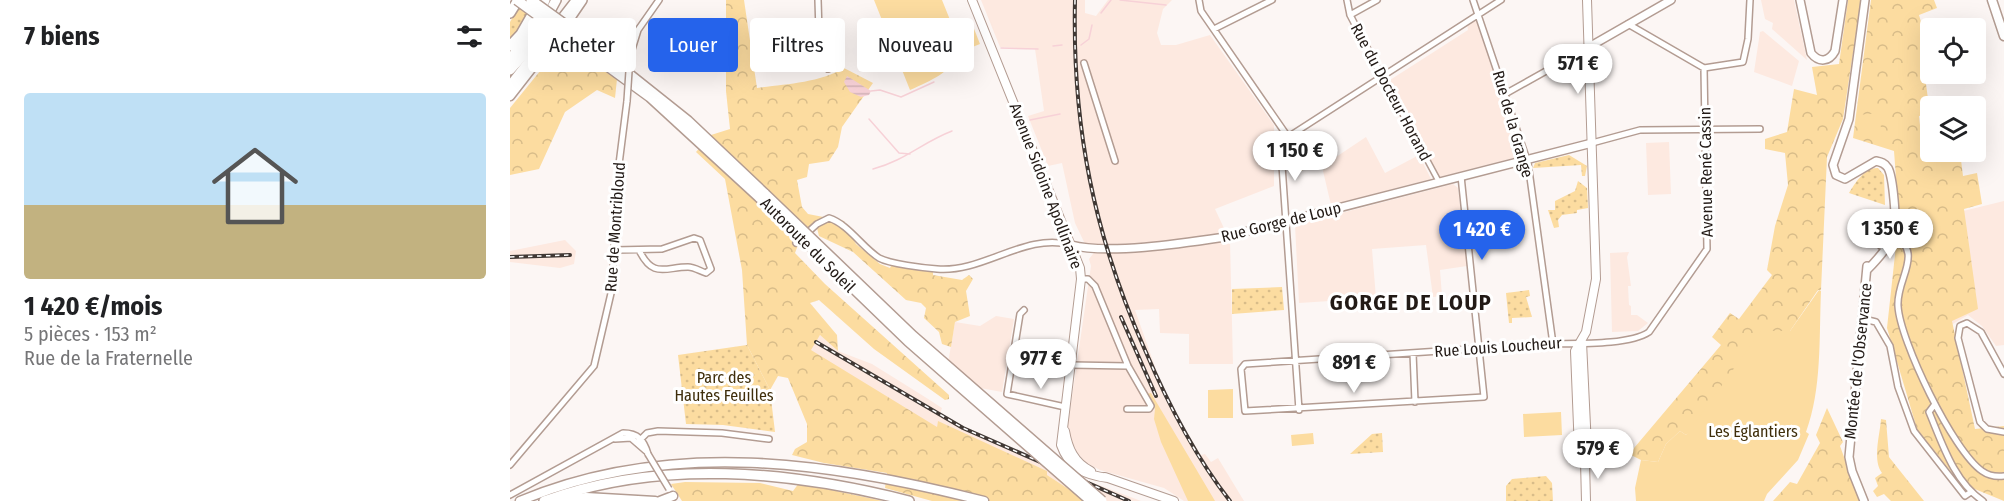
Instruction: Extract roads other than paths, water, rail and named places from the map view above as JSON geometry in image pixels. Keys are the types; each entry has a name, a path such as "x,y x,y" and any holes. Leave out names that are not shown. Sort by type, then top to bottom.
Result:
{"highway":[{"path":"510,13 518,0"},
{"name":"Autoroute du Soleil","path":"518,0 545,18"},
{"name":"Autoroute du Soleil","path":"531,0 553,18"},
{"path":"510,46 529,21 539,0"},
{"path":"510,59 532,31 545,0"},
{"path":"510,70 530,48 556,0"},
{"path":"569,18 582,0"},
{"name":"Autoroute du Soleil","path":"622,72 688,121 908,341 1091,501"},
{"name":"Autoroute du Soleil","path":"763,196 912,336 1102,501"},
{"path":"544,501 584,488 630,479 711,473 796,479 909,501"}],"main road":[{"path":"510,85 576,0"},
{"path":"572,18 587,0"},
{"name":"Avenue Sidoine Apollinaire","path":"972,0 1071,245 1081,279 1061,445 1069,461 1088,475 1108,478 1174,501"},
{"path":"1586,501 1587,444 1582,342 1596,279 1587,0"},
{"path":"1992,0 2004,36"},
{"path":"510,96 529,72"},
{"path":"520,501 574,481 628,469 683,463 734,461 851,472 984,501"},
{"path":"660,501 672,496"},
{"path":"556,501 586,497 655,501"}],"street":[{"name":"Rue de Montribloud","path":"510,465 594,366 612,289 617,180 627,102 630,56 638,30 658,0"},
{"path":"818,0 819,18"},
{"path":"1199,0 1202,11 1288,137"},
{"path":"1214,29 1272,0"},
{"name":"Rue du Docteur Horand","path":"1347,0 1350,15 1439,182"},
{"path":"1350,15 1377,0"},
{"name":"Rue de la Grange","path":"1473,0 1525,160 1531,186 1553,344"},
{"path":"1461,176 1484,397 1299,410 1281,151 1288,137 1501,0"},
{"path":"1505,94 1671,0"},
{"path":"1628,24 1704,68 1743,62 1749,39 1750,0"},
{"path":"1800,0 1811,53 1815,59 1824,61 1831,58 1835,51 1843,0"},
{"path":"1864,0 1849,118 1833,165 1836,175 1845,179 1872,162 1881,161 1889,172 1896,215 1891,234"},
{"path":"1084,63 1115,162"},
{"name":"Avenue René Cassin","path":"1582,342 1631,339 1648,332 1707,249 1704,68"},
{"path":"1592,143 1640,130 1760,129"},
{"name":"Rue Gorge de Loup","path":"1071,245 1085,249 1185,243 1225,237 1592,143"},
{"path":"796,243 817,224 829,218 880,259 938,269 969,265 1041,243 1071,245"},
{"name":"Montée de l'Observance","path":"1864,501 1849,457 1867,270 1891,234 1905,245 1909,262 1899,288 1901,323 1935,404 1980,469 1988,475 2004,476"},
{"path":"615,250 662,249 694,238 700,240 711,268 706,273 688,267 659,270 648,265 639,250"},
{"path":"1081,279 1088,279 1095,286 1128,366 1151,406 1149,409 1127,409"},
{"path":"1024,310 1020,315 1007,394 1065,411"},
{"path":"1864,319 1876,322 1890,346 1898,387 1914,431 1965,496 1971,492"},
{"path":"2004,374 1981,332 1967,323 1960,326 1958,338 1980,422 1987,429 2004,432"},
{"name":"Rue Louis Loucheur","path":"1299,410 1245,411 1242,366 1296,360 1582,342"},
{"name":"Rue Louis Loucheur","path":"1413,353 1415,402"},
{"path":"1071,365 1128,366"},
{"path":"1935,404 1929,412 1944,447 1971,492 1983,501"},
{"path":"639,440 651,431 658,430 722,433 769,439"},
{"path":"510,495 623,433 639,440 672,496"}],"waterway":[{"path":"1101,13 1111,0"},
{"path":"1120,0 1166,5"},
{"path":"1081,45 1089,39 1092,25"},
{"path":"1053,46 1062,45"},
{"path":"1001,48 1038,49"},
{"path":"871,91 880,90 901,97 934,82"},
{"path":"1030,120 1060,114"},
{"path":"869,119 899,153 910,154"},
{"path":"873,169 884,166 952,131"}],"railway":[{"path":"1075,0 1075,47 1082,136 1090,180 1112,265 1127,307 1163,390 1193,447 1230,501"},
{"path":"510,257 570,255"},
{"path":"1121,317 1156,396"},
{"path":"816,342 963,428 1129,501"}],"district":[{"name":"GORGE DE LOUP","path":"1411,302"}],"park label":[{"name":"Parc des Hautes Feuilles","path":"724,386"},
{"name":"Les Églantiers","path":"1753,431"}]}
